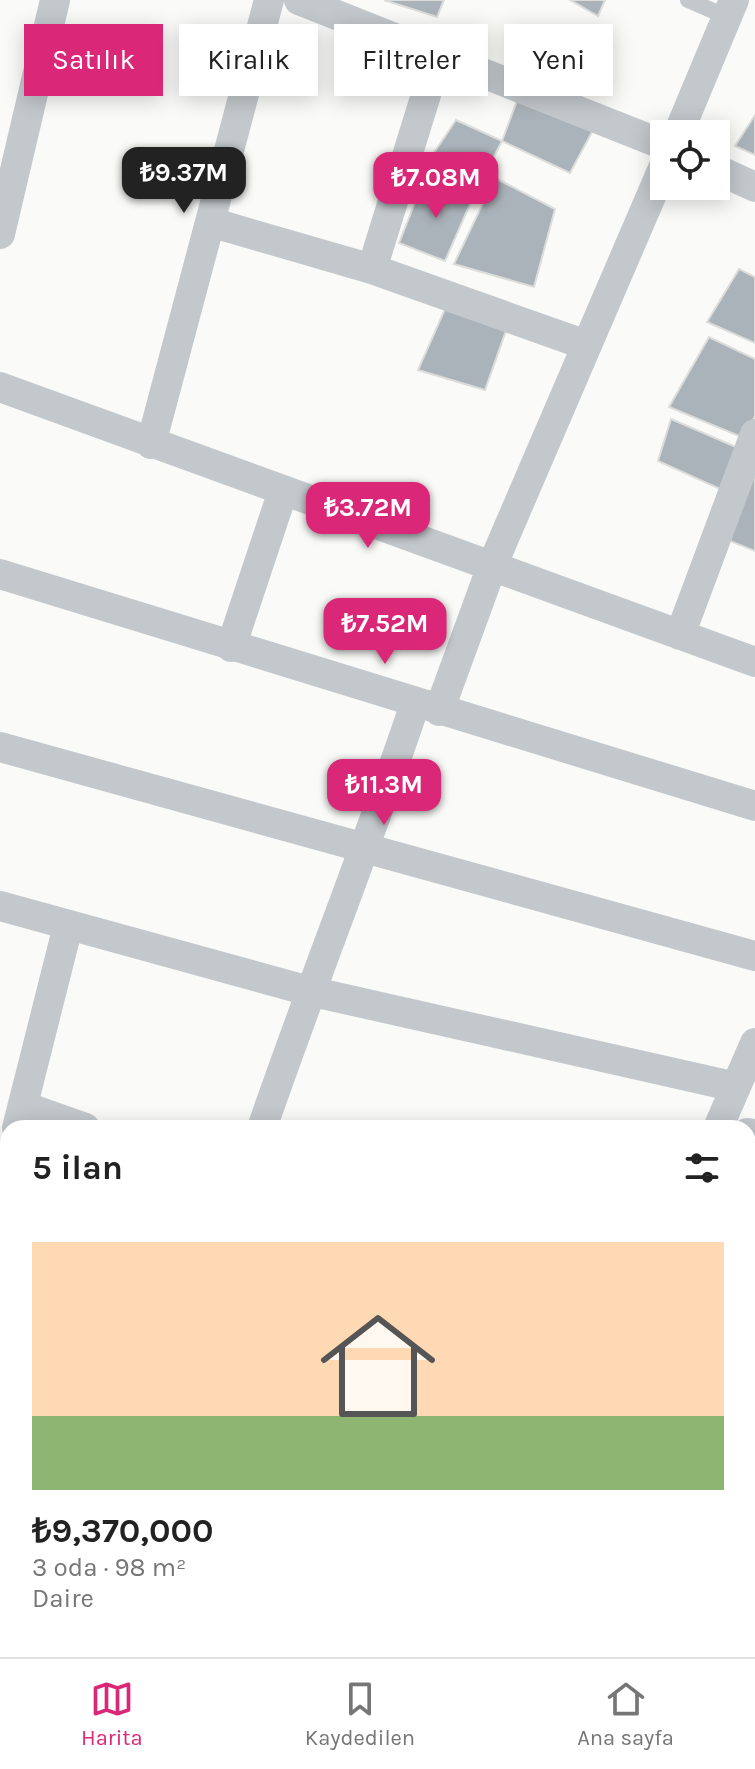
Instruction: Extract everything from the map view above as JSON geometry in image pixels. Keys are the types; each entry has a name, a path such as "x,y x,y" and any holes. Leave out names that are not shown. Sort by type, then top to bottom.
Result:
{"street":[{"path":"0,234 55,0"},
{"path":"151,444 269,0"},
{"path":"299,0 359,24"},
{"path":"684,120 731,8"},
{"path":"488,76 650,139"},
{"path":"372,269 426,96"},
{"path":"730,175 755,187"},
{"path":"265,1120 309,991 366,850 650,198"},
{"path":"210,222 372,269 586,345"},
{"path":"0,387 755,662"},
{"path":"680,635 755,434"},
{"path":"231,647 283,491"},
{"path":"0,574 755,806"},
{"path":"0,747 755,956"},
{"path":"0,906 309,991 736,1087"},
{"path":"20,1117 68,926"},
{"path":"730,1120 736,1087 755,1043"}],"lane":[{"path":"688,0 731,8"}],"building":[{"path":"384,0 444,0 437,17"},
{"path":"570,0 605,0 598,16"},
{"path":"518,98 599,119 570,173 502,141"},
{"path":"755,115 755,155 735,146"},
{"path":"456,120 502,141 474,195 421,172"},
{"path":"495,178 555,209 534,287 454,264"},
{"path":"424,180 474,195 445,261 399,243"},
{"path":"739,269 755,277 755,343 707,322"},
{"path":"453,291 514,308 485,390 418,370"},
{"path":"709,337 755,359 755,416 744,438 669,407"},
{"path":"671,419 736,447 720,489 658,461"},
{"path":"750,476 755,478 755,551 730,541"}]}
